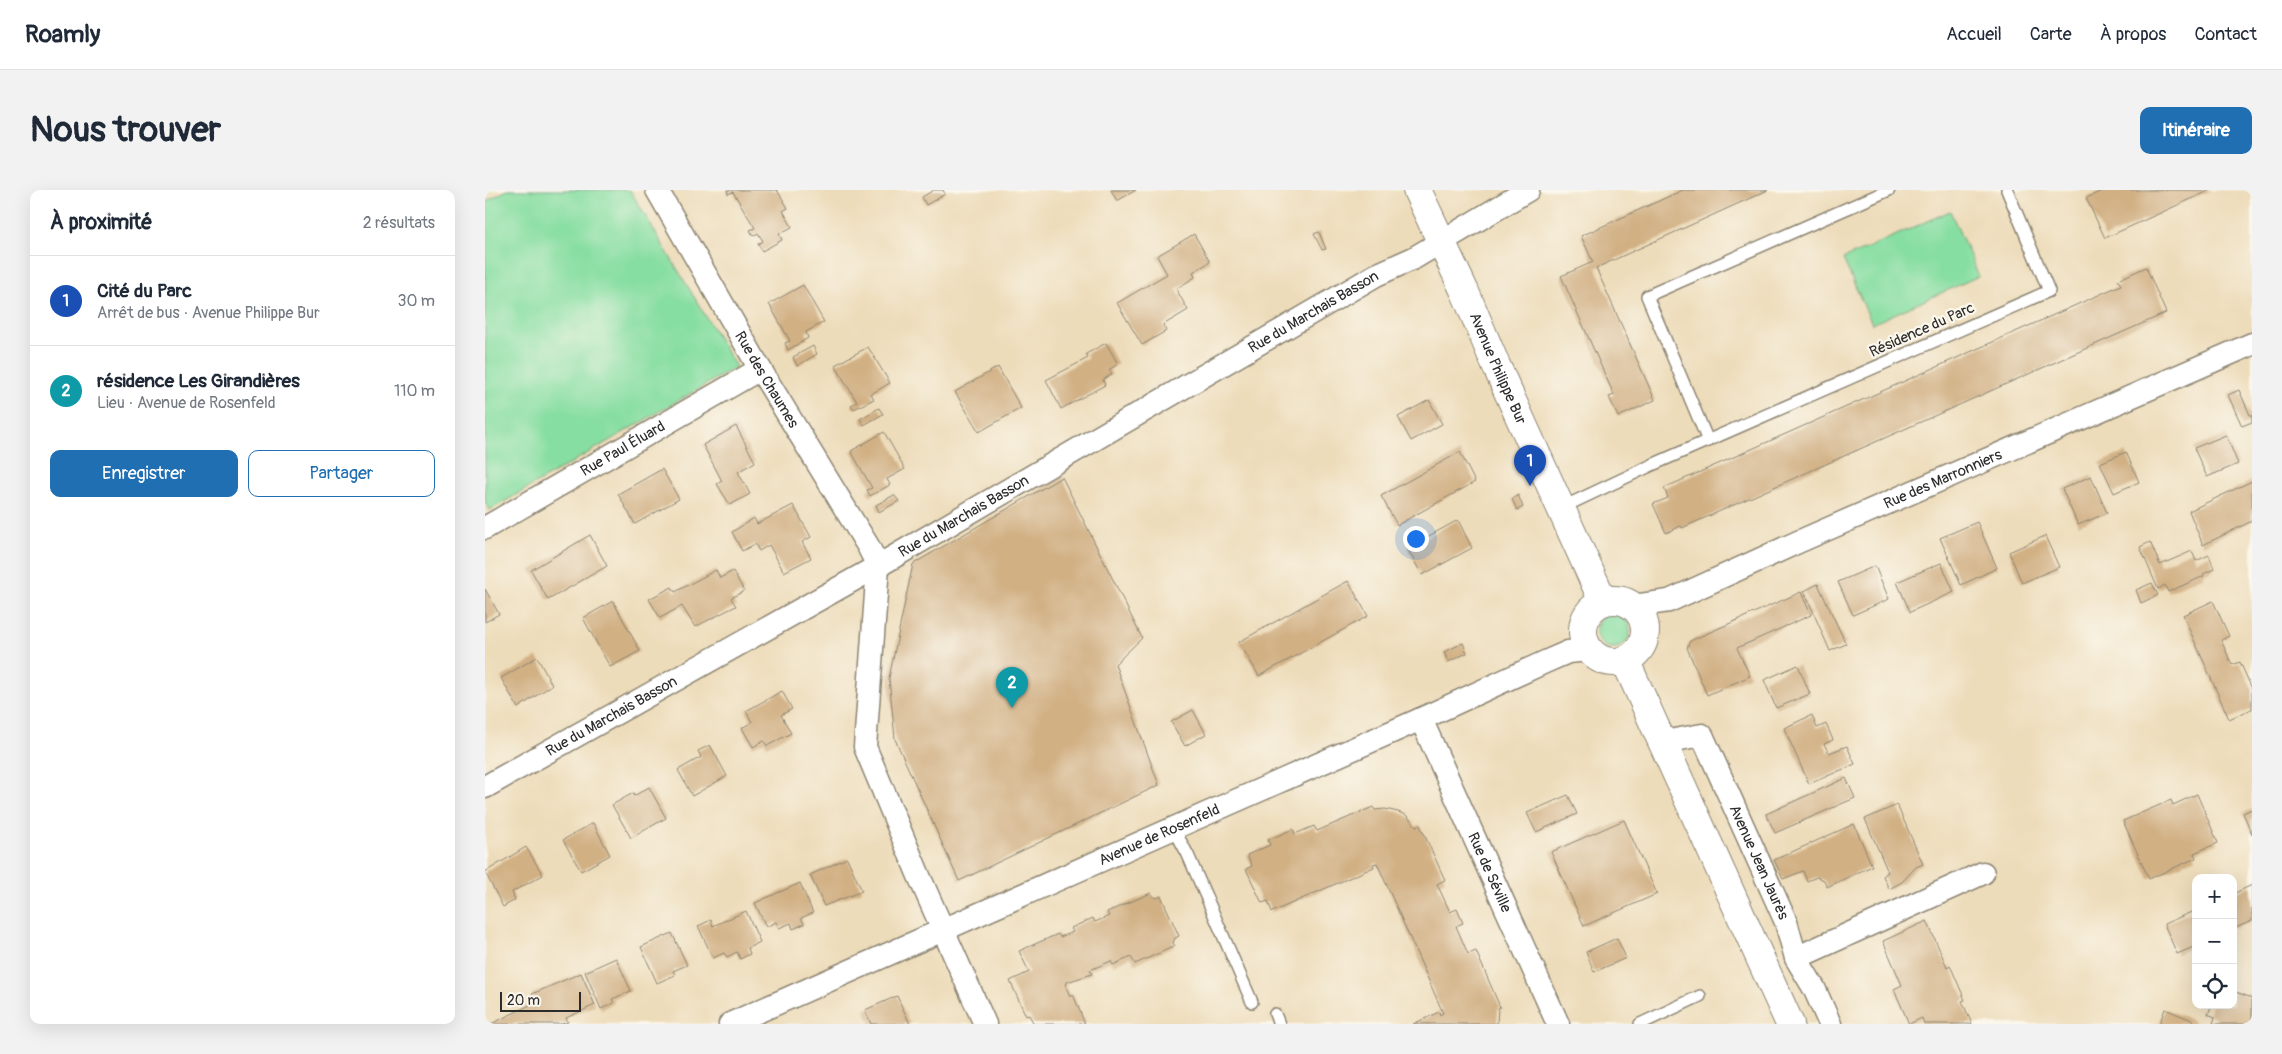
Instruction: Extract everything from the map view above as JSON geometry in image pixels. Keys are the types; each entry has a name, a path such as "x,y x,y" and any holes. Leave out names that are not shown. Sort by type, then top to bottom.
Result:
{"street":[{"name":"Rue des Chaumes","path":"657,190 760,369 868,546 878,566"},
{"name":"Avenue Philippe Bur","path":"1417,190 1559,509 1603,601"},
{"name":"Rue du Marchais Basson","path":"485,787 878,566 1376,275 1414,258 1441,243 1528,190"},
{"name":"Rue des Marronniers","path":"1633,606 1669,601 1798,542 2252,344"},
{"name":"Rue Paul Éluard","path":"485,528 760,369"},
{"path":"878,566 865,747 942,929 985,1024"},
{"path":"1613,599 1624,601 1633,606 1641,614 1645,632 1640,649 1625,660 1615,662 1605,661 1589,650 1583,631 1588,613 1603,601 1613,599"},
{"name":"Avenue de Rosenfeld","path":"730,1024 1421,719 1568,652 1589,650"},
{"path":"1625,660 1664,742 1790,1024"},
{"name":"Rue de Séville","path":"1421,719 1558,1024"},
{"name":"Avenue Jean Jaurès","path":"1664,742 1702,735 1786,922 1796,958 1814,988 1830,1024"},
{"path":"1796,958 1983,873"}],"lane":[{"path":"1708,441 1647,296 1889,190"},
{"name":"Résidence du Parc","path":"1559,509 2049,290 2007,190"},
{"path":"1173,829 1188,855 1252,1002"},
{"path":"1640,1024 1700,996"}],"green space":[{"path":"507,190 630,190 736,367 490,510 485,502 485,202"},
{"path":"1950,211 1979,276 1872,324 1843,259"},
{"path":"1613,614 1625,619 1630,631 1625,643 1613,648 1601,643 1596,631 1601,619"}],"building":[{"path":"727,190 777,190 788,208 783,211 792,227 779,234 782,240 762,251 758,244 763,241 758,233 753,236 750,230 755,228 733,192 728,194"},
{"path":"934,190 943,190 945,194 926,205 922,197"},
{"path":"1111,190 1136,190 1117,201"},
{"path":"1683,190 1768,190 1596,268 1655,400 1618,417 1609,397 1614,395 1561,276 1593,262 1581,236"},
{"path":"2104,190 2211,190 2105,238 2086,198"},
{"path":"1319,232 1326,249 1322,250 1314,234"},
{"path":"1194,234 1210,262 1193,272 1195,277 1176,289 1188,310 1163,325 1166,331 1142,345 1117,303 1167,274 1157,256"},
{"path":"2146,267 2166,313 1682,528 1681,526 1666,533 1653,504 1668,498 1664,488 2121,285 2118,280"},
{"path":"803,285 824,322 806,332 808,338 788,350 785,343 790,341 769,304"},
{"path":"1106,343 1118,364 1109,370 1112,374 1103,380 1105,385 1061,409 1046,380 1088,358 1086,354"},
{"path":"813,346 817,354 797,366 793,357"},
{"path":"868,347 890,383 871,394 874,399 854,409 851,405 857,402 835,365"},
{"path":"998,367 1021,408 979,432 955,392"},
{"path":"2239,390 2250,415 2252,415 2252,422 2242,426 2228,395"},
{"path":"1429,400 1442,424 1411,441 1398,417"},
{"path":"879,408 883,414 864,425 860,419"},
{"path":"736,426 755,462 738,472 750,494 730,505 717,484 722,481 703,445"},
{"path":"884,432 905,469 887,479 890,485 870,496 867,490 872,488 851,451"},
{"path":"2226,435 2238,464 2207,477 2194,448"},
{"path":"1460,452 1475,482 1397,525 1381,496"},
{"path":"2126,452 2139,482 2114,493 2100,463"},
{"path":"662,469 679,499 635,524 618,494"},
{"path":"2091,476 2107,513 2078,525 2062,489"},
{"path":"1062,477 1142,638 1115,664 1159,785 959,881 895,739 889,678 913,564"},
{"path":"2252,481 2252,521 2203,545 2189,511"},
{"path":"894,495 899,501 879,512 876,505"},
{"path":"1518,495 1523,507 1517,510 1512,499"},
{"path":"793,505 811,537 802,542 811,558 784,572 769,545 759,551 755,544 742,551 732,532 754,518 757,524"},
{"path":"1458,520 1472,548 1422,575 1407,548"},
{"path":"1977,522 1997,568 1961,585 1940,538"},
{"path":"590,535 607,566 548,600 531,570"},
{"path":"2045,536 2059,567 2022,583 2009,552"},
{"path":"2150,542 2160,565 2192,551 2196,561 2209,555 2214,569 2203,574 2204,576 2168,592 2165,585 2158,589 2140,547"},
{"path":"1941,563 1954,592 1910,612 1897,582"},
{"path":"1875,566 1889,599 1853,615 1838,582"},
{"path":"716,570 720,578 733,571 744,591 731,598 736,606 695,627 682,606 660,618 649,599 672,587 675,592"},
{"path":"1348,581 1368,616 1259,676 1239,642"},
{"path":"2152,583 2158,595 2141,603 2136,590"},
{"path":"1818,584 1846,644 1830,651 1804,591"},
{"path":"485,589 499,614 485,622"},
{"path":"1801,592 1811,615 1737,648 1750,676 1707,695 1687,648 1690,641"},
{"path":"613,601 640,651 610,667 583,618"},
{"path":"2213,601 2229,636 2221,640 2232,665 2240,662 2252,689 2252,709 2229,719 2183,615"},
{"path":"1463,643 1467,653 1448,662 1444,652"},
{"path":"537,657 552,685 518,708 501,678"},
{"path":"1798,665 1810,694 1776,708 1764,680"},
{"path":"782,691 792,709 781,715 791,733 767,746 764,741 753,747 742,728 752,722 746,711"},
{"path":"1193,710 1206,734 1185,746 1171,722"},
{"path":"1812,715 1817,728 1826,724 1833,740 1824,744 1829,753 1847,746 1855,764 1809,784 1784,728"},
{"path":"710,745 727,776 692,796 678,770 701,757 698,751"},
{"path":"1846,778 1855,798 1775,833 1766,814"},
{"path":"649,787 666,818 631,838 612,805 633,793 634,796"},
{"path":"2197,794 2218,843 2194,853 2196,858 2149,879 2123,821 2171,800 2173,805"},
{"path":"1568,795 1577,814 1536,832 1527,813"},
{"path":"1897,805 1923,864 1916,867 1902,882 1889,889 1883,876 1888,872 1865,819"},
{"path":"1373,807 1375,810 1385,809 1406,815 1416,826 1420,825 1445,880 1437,884 1450,912 1457,909 1463,923 1456,926 1468,954 1476,951 1500,1007 1498,1008 1497,1024 1413,1024 1439,1012 1440,1015 1443,1013 1377,863 1373,864 1374,867 1272,912 1268,901 1262,903 1246,869 1252,866 1247,855 1270,845 1268,840 1293,829 1295,834 1314,826 1317,831"},
{"path":"2252,809 2252,834 2243,813"},
{"path":"1624,820 1657,894 1584,926 1551,852"},
{"path":"593,823 610,855 581,871 563,840"},
{"path":"1854,824 1872,866 1827,887 1824,880 1817,877 1807,881 1803,871 1783,879 1774,860"},
{"path":"526,847 543,875 512,892 515,900 503,907 485,872"},
{"path":"847,858 862,891 824,906 810,875"},
{"path":"800,883 813,913 801,918 804,924 793,929 791,923 779,928 776,922 766,927 755,903"},
{"path":"2252,885 2252,921 2237,927 2237,919 2237,892"},
{"path":"1151,893 1152,896 1157,898 1161,896 1179,936 1175,938 1173,943 1175,946 1135,964 1131,957 1113,965 1111,961 1090,970 1092,974 1067,982 1066,987 1070,996 1073,994 1085,1024 1034,1024 1029,1015 1026,1016 1010,981 1029,972 1019,951 1058,934 1060,937 1073,932 1071,928 1093,918 1095,922 1109,916 1107,912"},
{"path":"746,911 760,942 748,948 750,954 740,959 737,952 727,957 724,953 713,958 698,926 711,920 713,926"},
{"path":"2192,912 2192,948 2177,954 2164,924"},
{"path":"1927,921 1947,967 1950,965 1965,1000 1962,1001 1972,1024 1924,1024 1922,1018 1909,1024 1894,989 1902,985 1883,941"},
{"path":"672,933 687,965 673,971 675,975 657,983 641,947"},
{"path":"1617,938 1626,958 1594,972 1586,952"},
{"path":"616,958 631,991 612,999 614,1003 601,1009 585,972"},
{"path":"581,973 595,1005 566,1018 568,1022 562,1024 491,1024 536,1002 532,994"},
{"path":"2237,992 2252,998 2252,1024 2213,1024 2215,1017 2208,1014 2210,1009 2237,1009"},
{"path":"897,996 910,1024 871,1024 865,1010"},
{"path":"2165,1009 2194,1021 2193,1024 2159,1024"}],"place":[{"name":"Cité du Parc","path":"1530,486"},
{"name":"résidence Les Girandières","path":"1012,708"}]}
